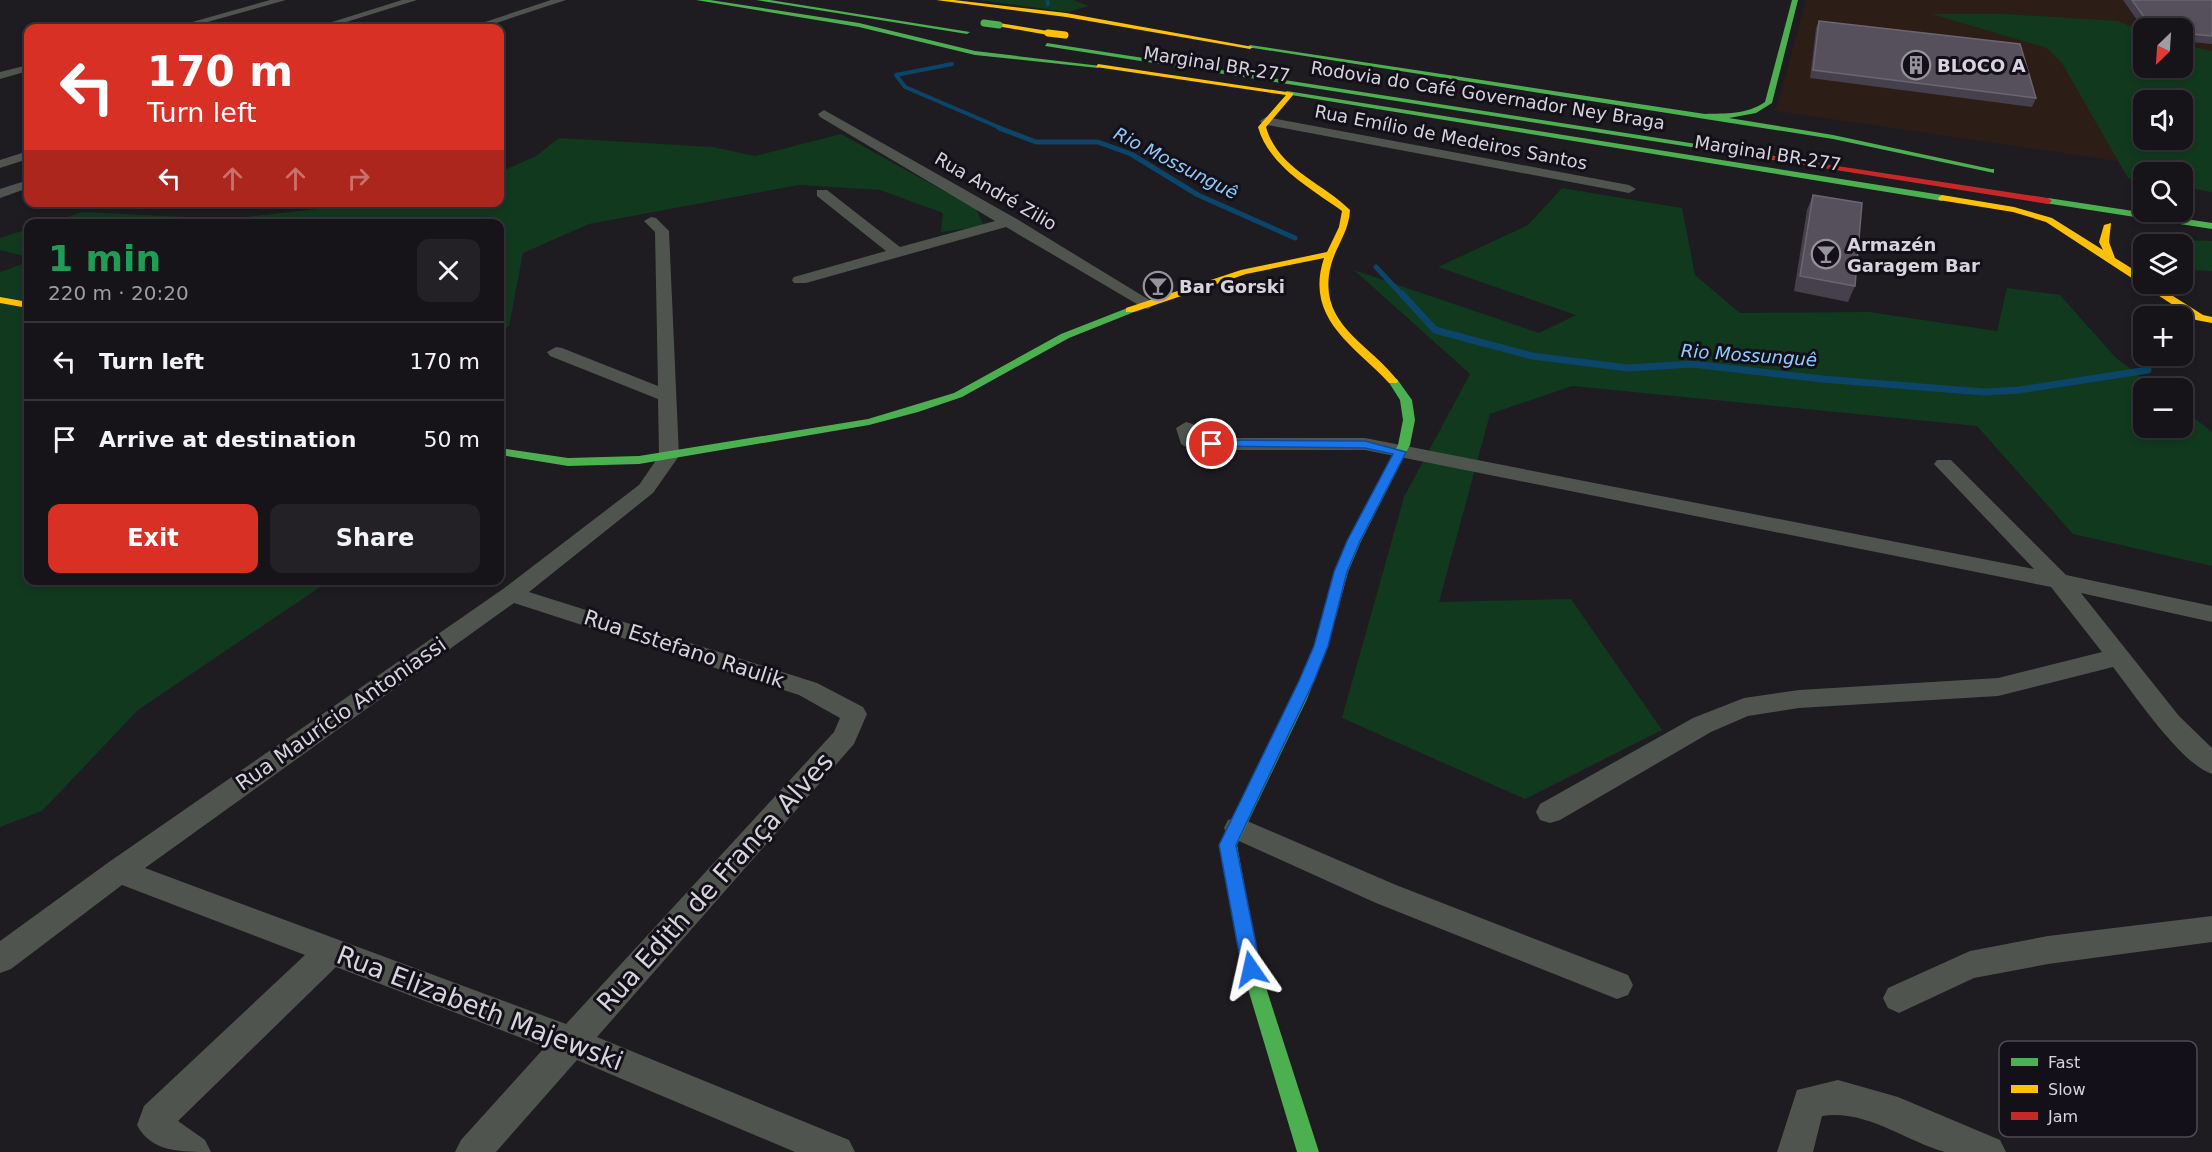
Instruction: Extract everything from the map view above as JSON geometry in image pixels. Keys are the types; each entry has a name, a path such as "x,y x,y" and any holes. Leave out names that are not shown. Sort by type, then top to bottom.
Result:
{"main road":[{"name":"Marginal BR-277","path":"699,0 859,25 975,53 1133,69 2014,210 2049,220"},
{"name":"Rodovia do Café Governador Ney Braga","path":"759,0 967,32 999,26 1047,39 2212,227"},
{"name":"Rodovia do Café Governador Ney Braga","path":"832,0 983,29 1030,42 1065,35 1699,132"},
{"name":"Marginal BR-277","path":"939,0 1082,18 1269,50 1705,116"},
{"path":"1705,116 1758,110 1770,99 1795,0"},
{"path":"975,53 964,47 962,42 1022,9"},
{"path":"1011,58 1082,18"},
{"path":"1291,94 1262,127 1263,138 1277,156 1346,210 1346,227 1326,266 1324,290 1331,317 1345,337 1391,378 1406,400 1409,420 1400,452 1354,541 1341,572 1321,646 1299,699 1228,845 1251,969 1308,1152"},
{"path":"1758,110 1770,120 1799,131"},
{"path":"1705,116 1799,131 2006,177 1840,153"},
{"path":"2049,220 2096,224 2212,227"},
{"path":"2049,220 2133,274"},
{"path":"2096,224 2103,235 2104,246 2110,258"},
{"path":"504,454 519,458 584,463 669,456 842,427 910,412 959,395 1090,325 1148,304 1294,258 1332,254"},
{"path":"2164,294 2208,321"},
{"path":"0,300 24,304"}],"street":[{"path":"191,24 281,0"},
{"path":"331,24 412,0"},
{"path":"485,24 561,0"},
{"path":"0,76 24,69"},
{"name":"Rua André Zilio","path":"824,114 1148,304"},
{"name":"Rua Emílio de Medeiros Santos","path":"1266,121 1629,189"},
{"path":"0,164 24,156"},
{"path":"0,194 24,185"},
{"path":"822,193 897,252"},
{"path":"651,221 662,231 669,456"},
{"path":"800,280 1010,221"},
{"path":"556,352 666,396"},
{"path":"1185,429 1191,444 1365,444 2059,581 2212,614"},
{"name":"Rua Maurício Antoniassi","path":"0,959 119,871 511,594 646,489 669,456"},
{"path":"1944,464 2059,581 2170,723 2212,765"},
{"name":"Rua Estefano Raulik","path":"511,594 808,689 854,714"},
{"path":"1550,812 1702,725 1744,707 1799,699 1998,687 2117,657"},
{"name":"Rua Edith de França Alves","path":"473,1152 845,737 854,714"},
{"path":"1238,828 1386,894 1617,985"},
{"name":"Rua Elizabeth Majewski","path":"119,871 572,1042 837,1152"},
{"path":"1899,998 1970,965 2048,950 2212,929"},
{"path":"193,1152 154,1125 156,1118 331,951"},
{"path":"1795,1148 1809,1102 1838,1097 1898,1114 1988,1152"}],"shaded area":[{"path":"1806,0 2212,0 2212,175 2193,172 2193,162 2133,163 1776,111"}],"green space":[{"path":"978,0 1073,0 1089,6 1068,12"},
{"path":"1932,14 2003,14 2118,21 2133,28 2133,78 2193,78 2193,47 2212,51 2212,192 2193,189 2193,162 2133,162 2133,179 2128,178 2062,63 2047,48"},
{"path":"841,134 976,209 984,226 941,232 943,213 880,190 799,185 589,224 523,253 509,326 504,329 504,219 228,219 335,207 504,207 504,170 536,156 559,138 713,147 755,156"},
{"path":"1562,188 1682,208 1695,275 1740,313 1869,312 1997,331 2007,288 2060,295 2116,358 2143,378 2133,378 2133,438 2193,438 2193,417 2212,432 2212,566 2073,534 1977,426 1572,386 1490,414 1439,602 1571,599 1662,730 1525,799 1342,718 1404,497 1470,374 1354,270 1539,333 1576,315 1438,267 1528,225"},
{"path":"82,212 228,219 62,219"},
{"path":"24,230 24,256 0,250 0,238"},
{"path":"2193,240 2212,241 2212,271 2193,270"},
{"path":"24,263 24,585 323,585 138,710 42,811 0,827 0,272"}],"building":[{"path":"2132,0 2212,0 2212,36 2193,34 2193,18 2145,18"},
{"name":"BLOCO A","path":"1819,21 2020,44 2036,98 1813,70"},
{"name":"Armazén Garagem Bar","path":"1813,195 1862,203 1855,286 1800,276"}],"waterway":[{"name":"Rio Mossunguê","path":"1047,0 1048,4"},
{"name":"Rio Mossunguê","path":"952,64 896,75 905,87 1003,129"},
{"name":"Rio Mossunguê","path":"999,128 1036,142 1098,142 1131,154 1198,195 1295,238"},
{"name":"Rio Mossunguê","path":"1376,267 1403,296"},
{"name":"Rio Mossunguê","path":"1402,294 1435,330 1532,356 1628,368 1692,364 1822,379 1984,392 2019,390 2148,370"}],"traffic: fast":[{"path":"699,0 859,25 975,53 1098,66"},
{"path":"759,0 967,32"},
{"path":"1250,47 1705,116 1738,115 1754,111 1768,103 1795,0"},
{"path":"984,23 999,25"},
{"path":"1047,45 1774,158"},
{"path":"1287,93 1942,198"},
{"path":"1705,116 1833,137 1991,171"},
{"path":"2048,201 2212,226"},
{"path":"504,453 568,462 639,460 869,422 958,395 1065,336 1130,310"},
{"path":"1308,1152 1251,969 1228,845 1299,699 1321,646 1341,572 1354,541 1404,445 1409,420 1406,400 1393,381"}],"traffic: slow":[{"path":"939,0 1066,15 1250,47"},
{"path":"999,25 1048,33"},
{"path":"1048,33 1065,35"},
{"path":"1098,66 1287,93"},
{"path":"1291,94 1262,127 1265,139 1283,162 1346,210 1344,227 1326,266 1323,286 1326,303 1343,332 1393,381"},
{"path":"1942,198 2014,210 2049,220 2133,274"},
{"path":"2108,225 2104,242 2110,258"},
{"path":"1130,310 1244,272 1332,254"},
{"path":"2163,294 2200,318 2212,320"},
{"path":"0,300 24,304"}],"traffic: jam":[{"path":"1774,158 2048,201"}],"place":[{"name":"BLOCO A","path":"1916,65"},
{"name":"Armazén Garagem Bar","path":"1826,254"},
{"name":"Bar Gorski","path":"1158,286"}],"route":[{"path":"1212,444 1365,444 1400,452 1354,541 1341,572 1321,646 1307,681 1228,845 1251,969"}]}
